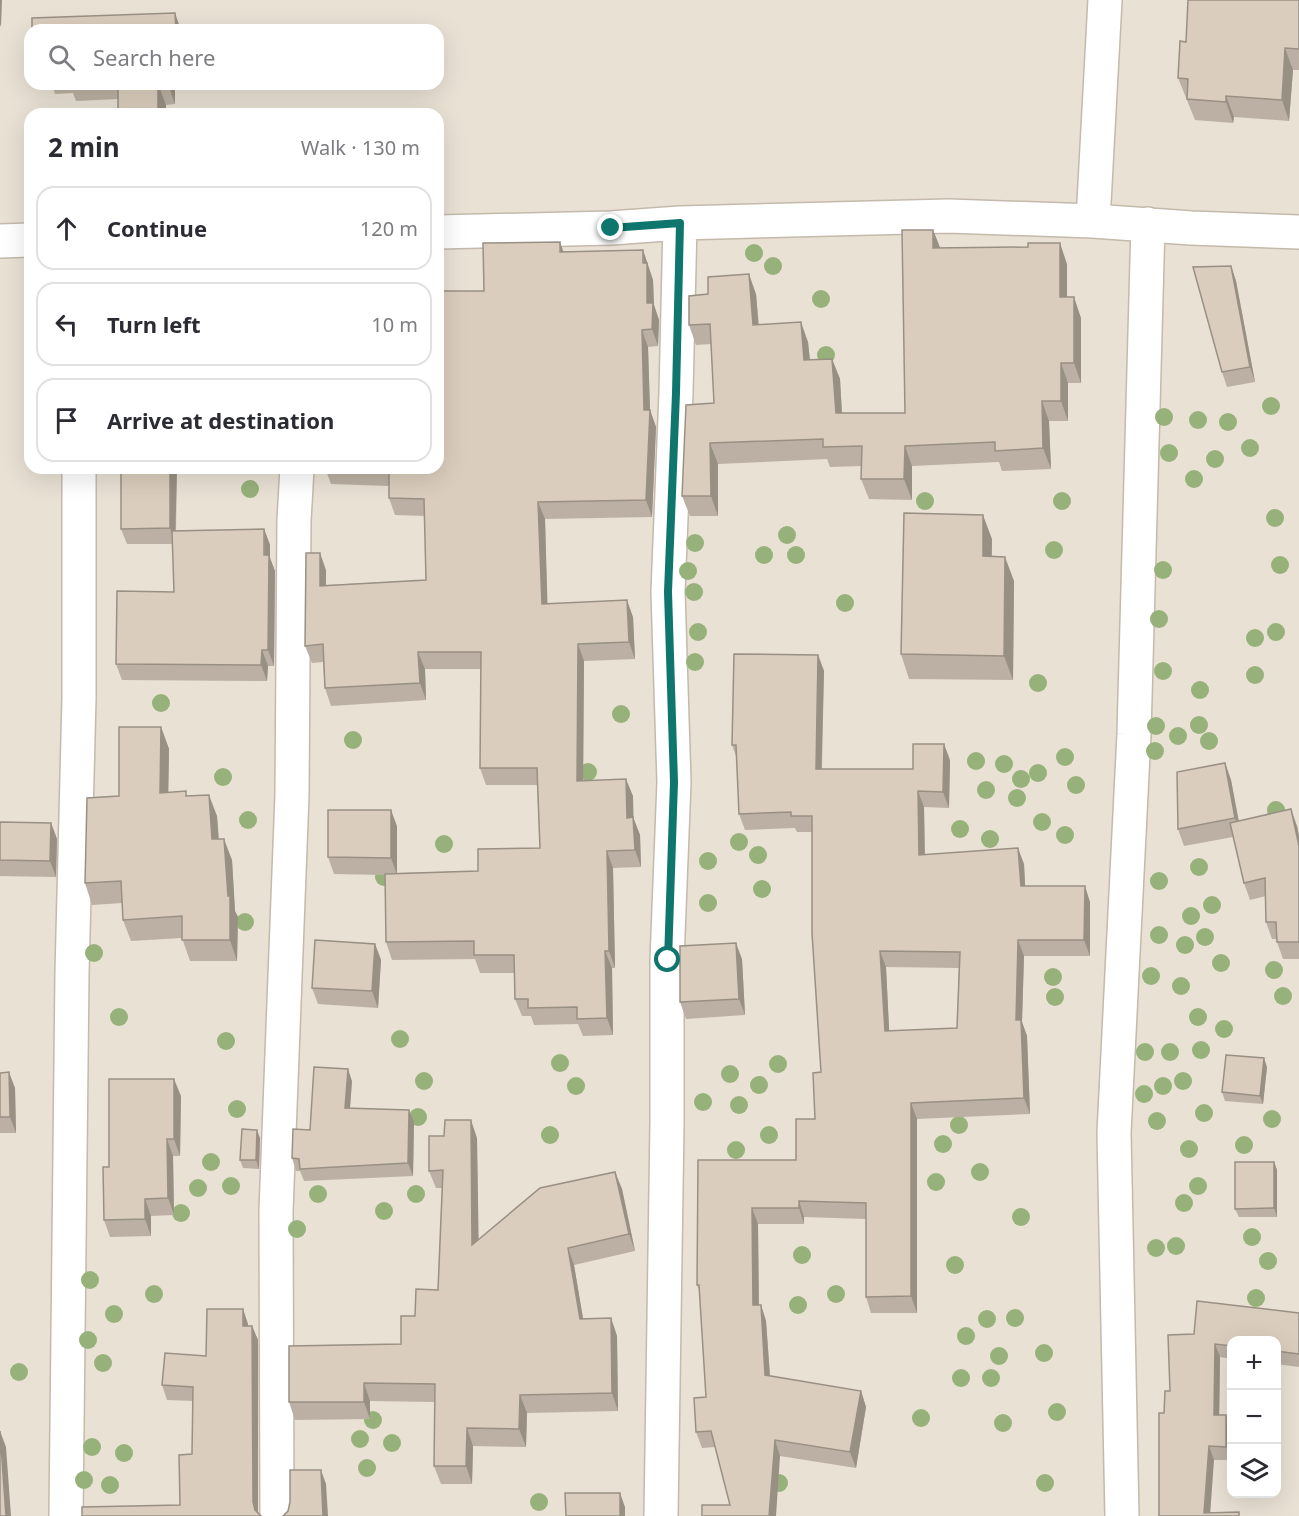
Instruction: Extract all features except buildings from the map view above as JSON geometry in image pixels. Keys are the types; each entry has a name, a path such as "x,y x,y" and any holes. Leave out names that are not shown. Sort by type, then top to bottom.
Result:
{"street":[{"path":"1093,221 1105,0"},
{"path":"444,232 949,216 1299,232"},
{"path":"661,1516 668,1123 668,960 674,782 668,592 680,223"},
{"path":"1122,1516 1114,1133 1134,734 1148,224"},
{"path":"0,241 24,240"},
{"path":"66,1516 72,973 79,698 78,474"},
{"path":"277,1516 276,1211 292,795 294,521 297,474"}],"shaded area":[{"path":"0,0 1299,0 1299,1516 0,1516"}],"route":[{"path":"611,228 680,223 668,592 674,782 668,960"}]}
